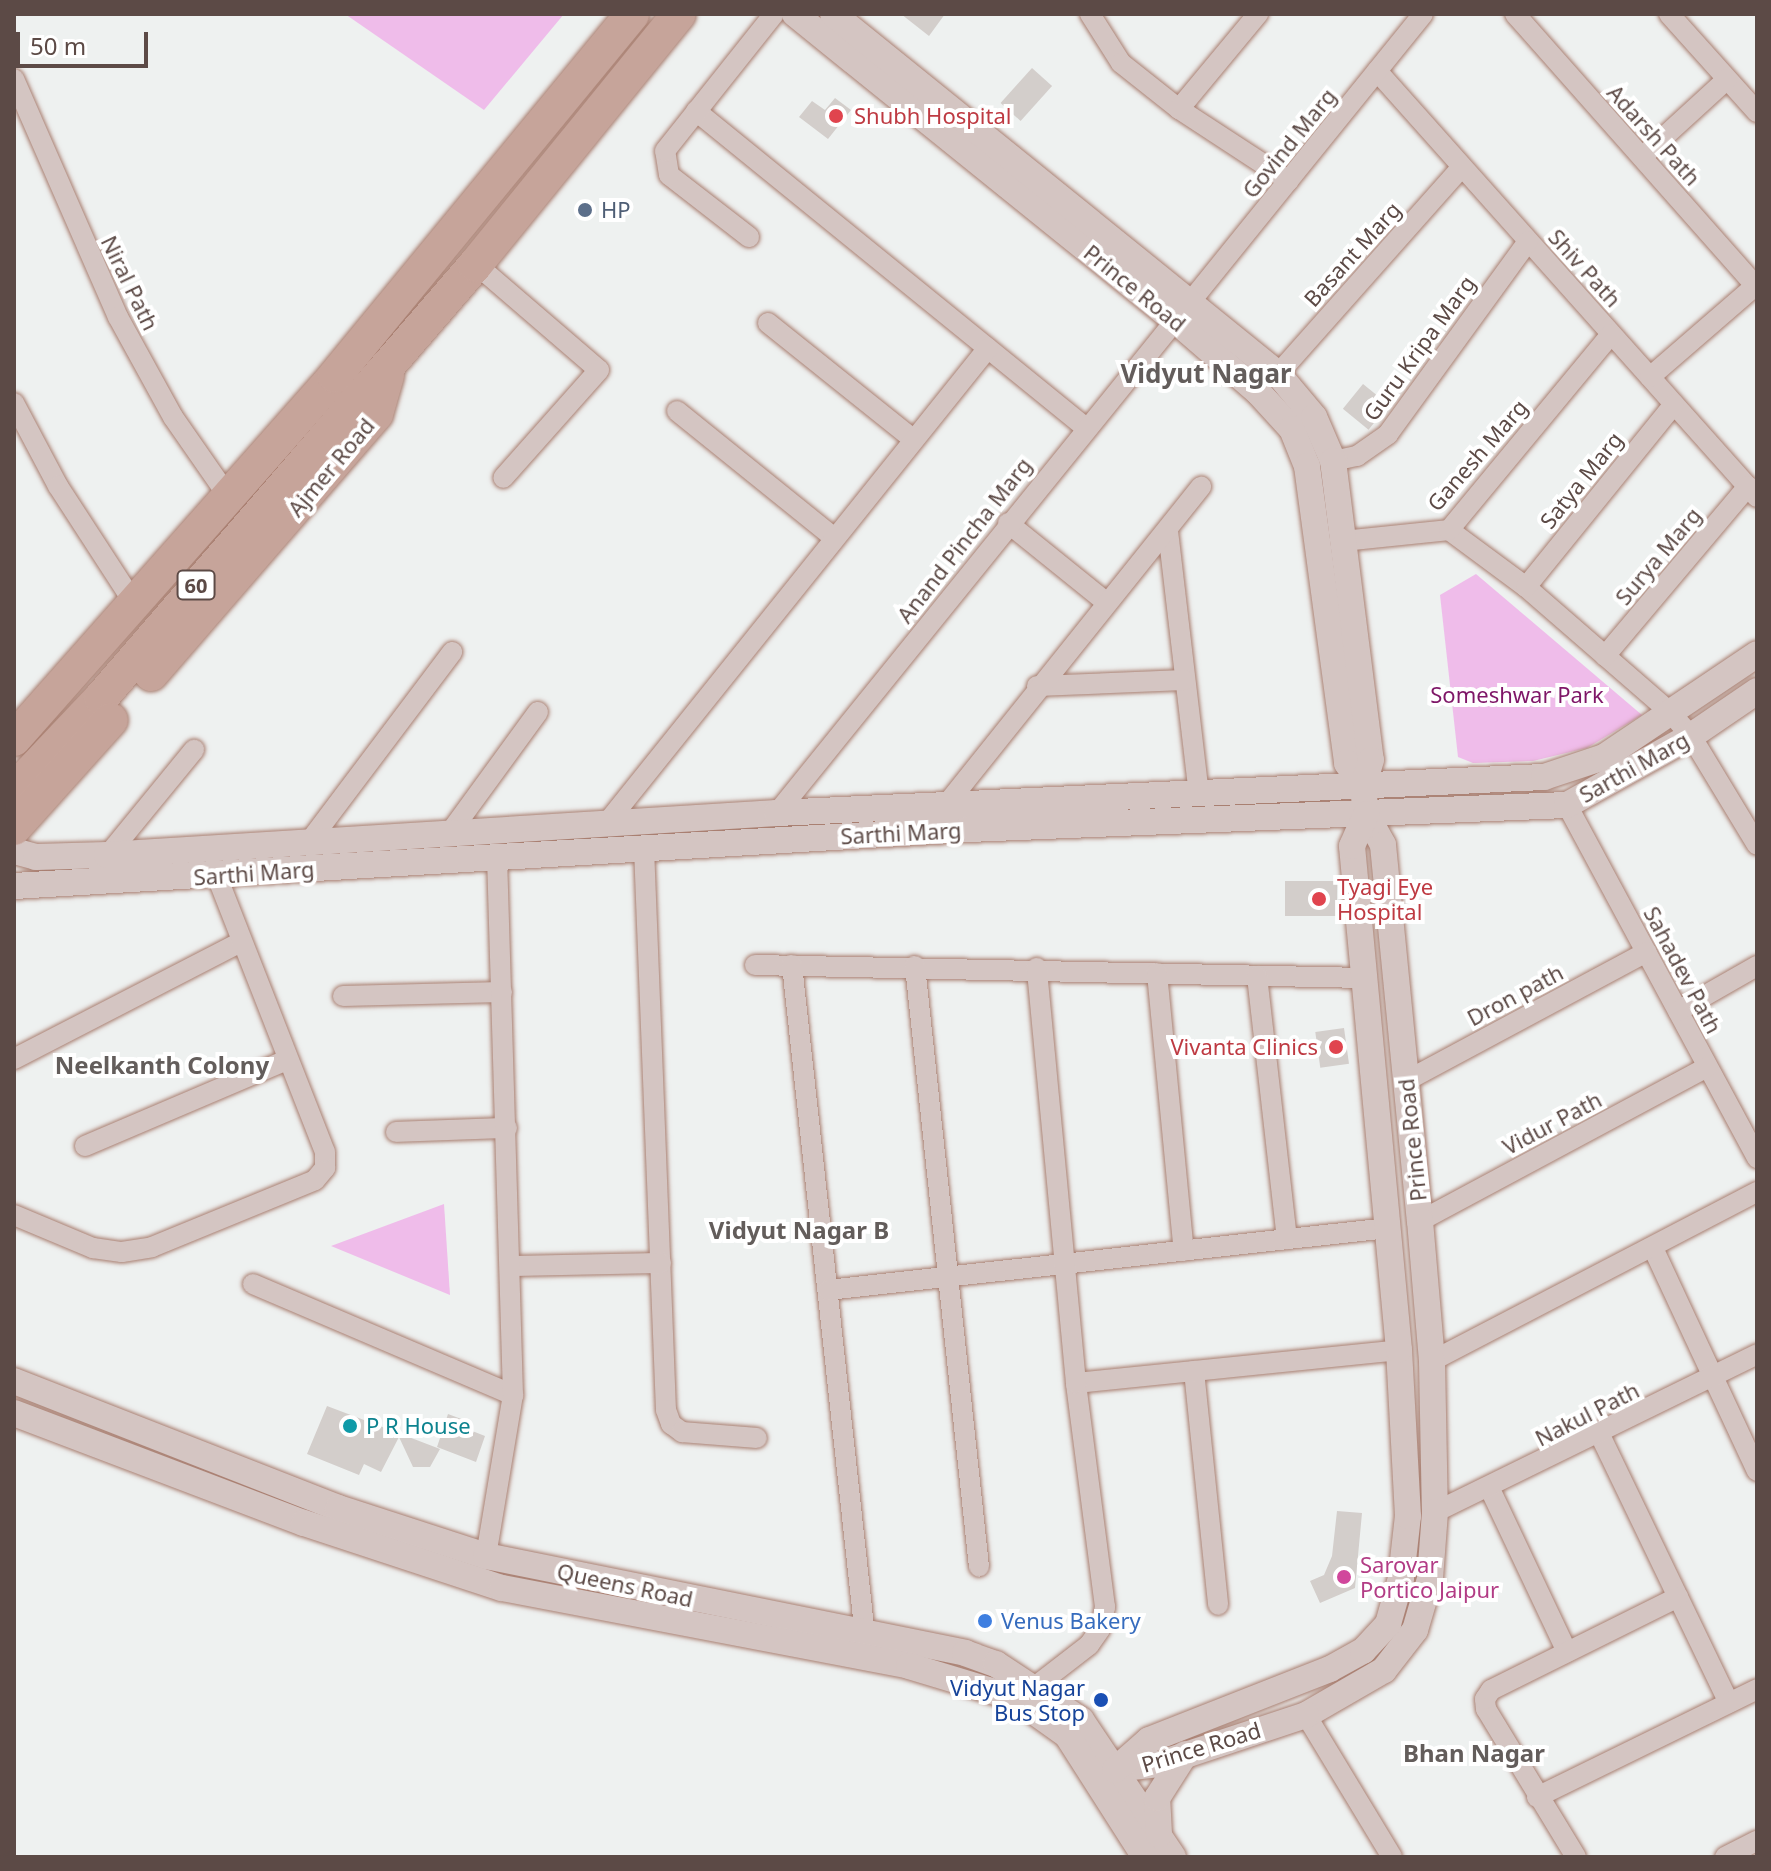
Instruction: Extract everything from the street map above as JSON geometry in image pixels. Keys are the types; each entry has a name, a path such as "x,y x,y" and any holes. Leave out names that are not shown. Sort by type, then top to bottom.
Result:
{"highway":[{"path":"14,739 136,606 355,352 632,14"},
{"name":"Ajmer Road","path":"14,828 376,414 392,361 480,268 679,14"},
{"name":"60","path":"14,790 392,361"}],"street":[{"path":"503,478 599,370 480,268 697,14"},
{"path":"749,237 669,175 664,164 665,151 774,14"},
{"name":"Prince Road","path":"795,14 1184,311 1278,374 1314,417 1333,461 1371,760 1363,787 1366,814 1383,845 1420,1221 1432,1361 1435,1512 1430,1579 1415,1630 1384,1670 1306,1715 1185,1754 1105,1775"},
{"name":"Prince Road","path":"833,14 1184,311 1292,429 1307,466 1347,763 1363,787"},
{"path":"1179,109 1258,14"},
{"name":"Govind Marg","path":"1184,311 1423,14"},
{"name":"Adarsh Path","path":"1515,14 1756,287"},
{"path":"1669,14 1757,112"},
{"path":"1096,16 1121,63 1179,109 1289,181"},
{"name":"Shiv Path","path":"1377,71 1752,492"},
{"name":"Niral Path","path":"14,79 118,317 173,417 228,496"},
{"path":"1642,157 1727,79"},
{"path":"696,111 1085,427"},
{"name":"Basant Marg","path":"1278,374 1462,167"},
{"name":"Guru Kripa Marg","path":"1333,461 1357,456 1388,434 1528,241"},
{"path":"1650,377 1756,287"},
{"name":"Anand Pincha Marg","path":"777,813 1085,427 1184,311"},
{"path":"768,323 913,439"},
{"name":"Ganesh Marg","path":"1343,541 1449,530 1611,334"},
{"path":"608,837 832,536 988,348"},
{"path":"14,403 58,486 136,606"},
{"name":"Satya Marg","path":"1526,587 1674,404"},
{"path":"677,411 832,536"},
{"path":"961,813 1037,686 1168,531 1201,487"},
{"name":"Surya Marg","path":"1605,656 1752,492"},
{"path":"1008,523 1107,603"},
{"path":"1449,530 1526,587 1670,712 1691,736 1757,845"},
{"path":"1168,531 1199,795"},
{"path":"309,842 452,652"},
{"path":"14,851 36,857 107,855 449,834 608,837 777,813 961,813 1199,795 1544,777 1604,757 1757,654"},
{"path":"1037,686 1184,680"},
{"name":"Sarthi Marg","path":"14,886 89,885 497,857 608,837 644,848 778,840 961,813 1366,814 1567,805 1691,736 1757,691"},
{"path":"449,834 538,712"},
{"path":"89,885 107,855 194,750"},
{"name":"Sahadev Path","path":"1567,805 1757,1158"},
{"path":"777,813 778,840"},
{"name":"Prince Road","path":"1105,1775 1149,1740 1330,1669 1363,1651 1388,1624 1401,1578 1408,1516 1399,1350 1352,846 1366,814"},
{"path":"644,848 661,1263 671,1424 682,1432 757,1438"},
{"path":"486,1556 513,1395 512,1266 497,857"},
{"path":"14,1215 93,1248 122,1252 152,1247 315,1180 325,1168 325,1152 217,876"},
{"path":"14,1057 241,942"},
{"name":"Dron path","path":"1406,1081 1647,952"},
{"path":"755,965 1037,968 1363,978"},
{"path":"792,965 865,1636"},
{"path":"915,966 979,1567"},
{"path":"1678,1011 1757,966"},
{"path":"1036,1686 1089,1645 1100,1629 1105,1607 1076,1383 1037,968"},
{"path":"1157,973 1184,1251"},
{"path":"1257,976 1287,1239"},
{"path":"343,996 502,992"},
{"path":"85,1146 287,1060"},
{"name":"Vidur Path","path":"1420,1221 1707,1067"},
{"path":"396,1132 507,1128"},
{"path":"1432,1361 1757,1192"},
{"path":"828,1290 1388,1228"},
{"path":"1653,1248 1757,1471"},
{"path":"512,1266 661,1263"},
{"path":"253,1284 513,1395"},
{"path":"1076,1383 1399,1350"},
{"name":"Nakul Path","path":"1435,1512 1490,1489 1757,1354"},
{"path":"1194,1371 1218,1605"},
{"name":"Queens Road","path":"14,1381 338,1508 486,1556 865,1636 965,1653 1036,1686 1091,1734 1105,1775"},
{"name":"Queens Road","path":"14,1413 304,1523 488,1584 636,1616 909,1666 1015,1698 1067,1735 1105,1775 1159,1850"},
{"path":"1600,1435 1729,1703"},
{"path":"1490,1489 1567,1652"},
{"path":"636,1616 640,1589"},
{"path":"1576,1857 1537,1797 1485,1699 1491,1690 1678,1597"},
{"path":"1537,1797 1757,1689"},
{"path":"1306,1715 1392,1857"},
{"path":"1091,1734 1149,1740"},
{"path":"1159,1850 1157,1798 1185,1754"},
{"path":"1725,1857 1757,1841"}],"green space":[{"path":"345,14 564,14 484,110"},
{"name":"Someshwar Park","path":"1476,574 1642,715 1587,748 1533,761 1473,763 1458,757 1440,595"},
{"path":"444,1204 450,1295 331,1246"}],"building":[{"path":"901,14 945,14 929,36"},
{"path":"1032,68 1052,86 1021,121 1001,103"},
{"path":"835,98 851,110 828,139 799,117 812,101 825,110"},
{"path":"1363,384 1389,405 1369,430 1343,409"},
{"path":"1285,881 1337,881 1337,916 1285,916"},
{"path":"1344,1028 1349,1064 1320,1068 1315,1032"},
{"name":"P R House","path":"327,1406 440,1449 430,1467 413,1467 399,1437 381,1472 364,1464 359,1475 307,1454"},
{"path":"448,1414 464,1420 462,1427 485,1436 476,1462 437,1447"},
{"path":"1337,1511 1362,1513 1355,1588 1320,1603 1310,1581 1324,1575 1332,1556"}],"place":[{"name":"Shubh Hospital","path":"836,116"},
{"name":"HP","path":"585,210"},
{"name":"Tyagi Eye Hospital","path":"1319,899"},
{"name":"Vivanta Clinics","path":"1336,1047"},
{"name":"P R House","path":"350,1426"},
{"name":"Sarovar Portico Jaipur","path":"1344,1577"},
{"name":"Venus Bakery","path":"985,1621"},
{"name":"Vidyut Nagar Bus Stop","path":"1101,1700"}],"district":[{"name":"Vidyut Nagar","path":"1206,374"},
{"name":"Neelkanth Colony","path":"162,1065"},
{"name":"Vidyut Nagar B","path":"799,1230"},
{"name":"Bhan Nagar","path":"1474,1753"}]}
